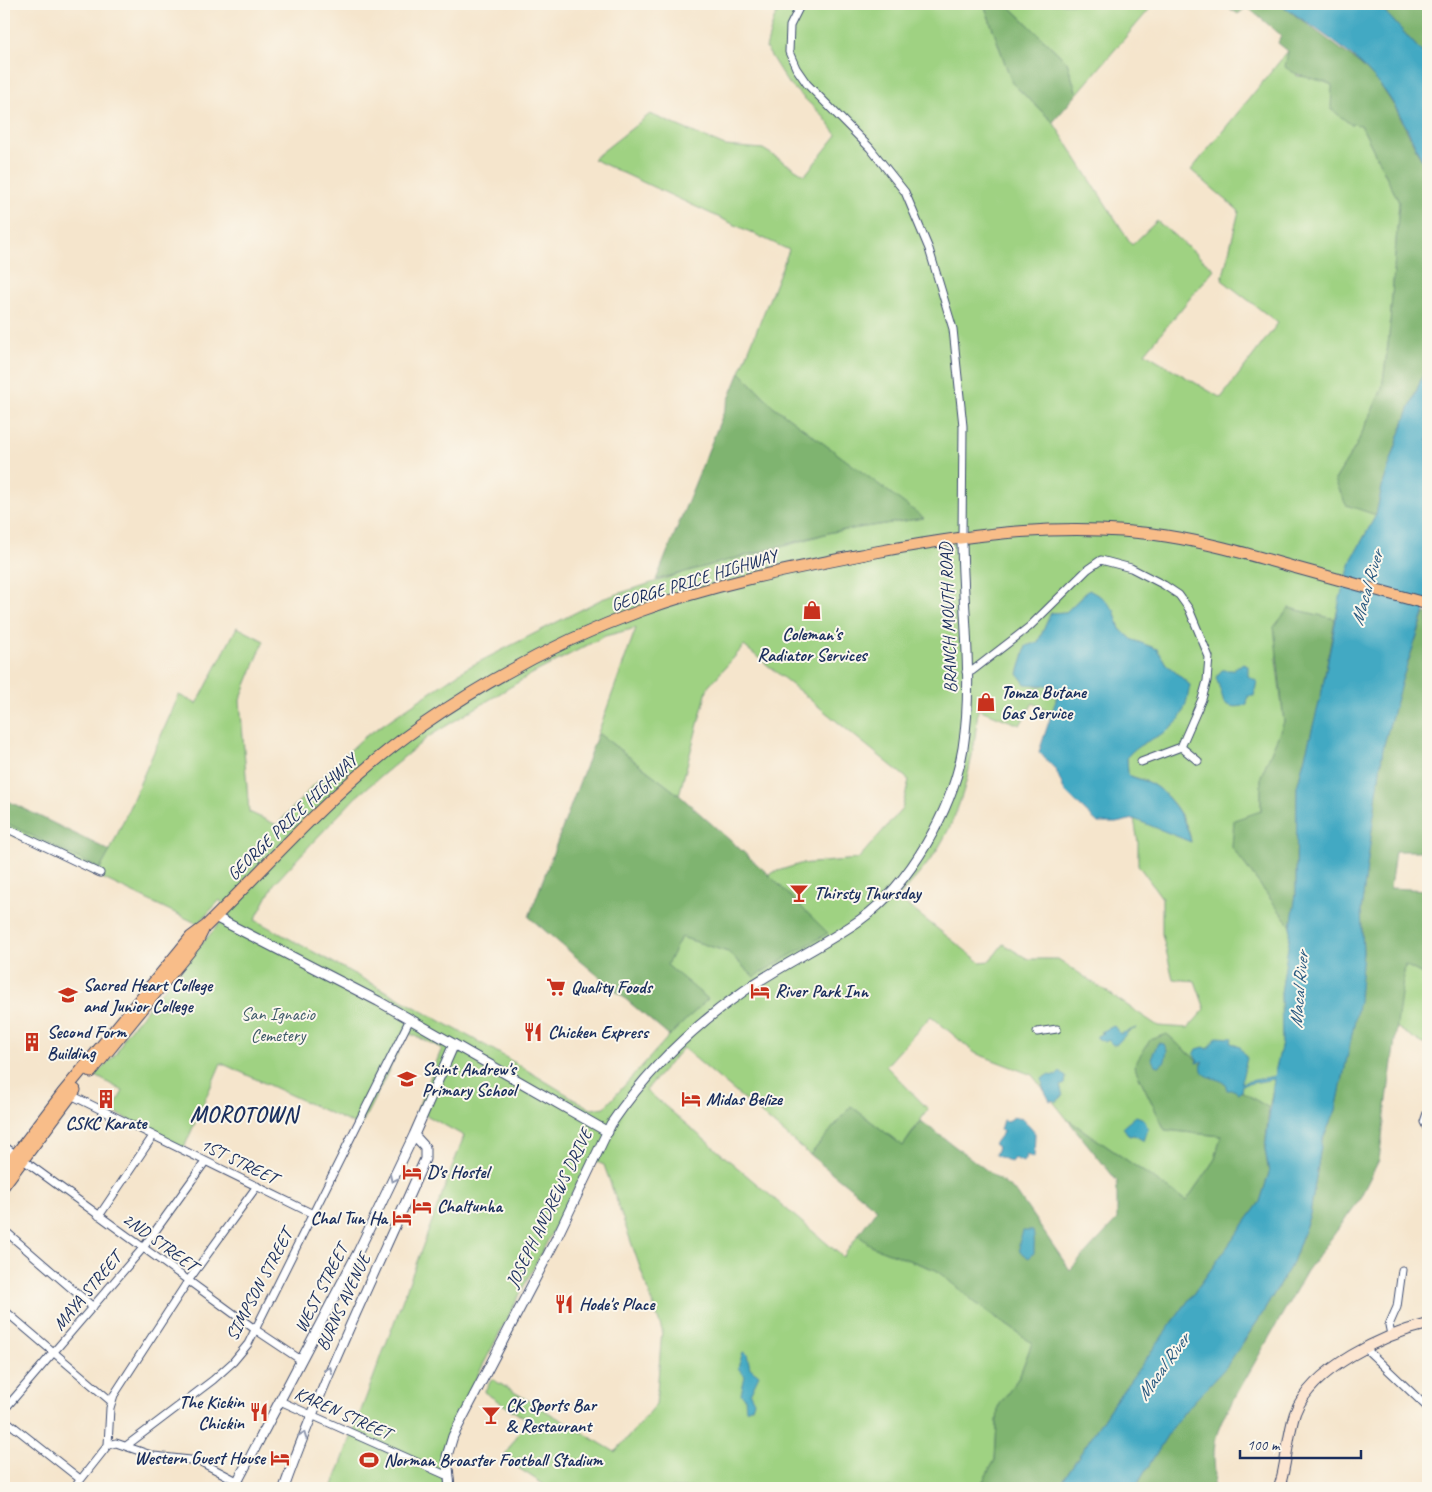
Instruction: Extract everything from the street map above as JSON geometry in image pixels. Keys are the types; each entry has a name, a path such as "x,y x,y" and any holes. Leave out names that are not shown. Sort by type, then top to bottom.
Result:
{"highway":[{"name":"GEORGE PRICE HIGHWAY","path":"204,928 328,802 369,766 424,724 522,664 607,624 720,586 798,567 962,536 1072,530 1133,532 1200,542 1428,604"},
{"path":"4,1170 19,1158 197,942 204,928"},
{"path":"4,1185 19,1158 185,944 204,928"}],"main road":[{"path":"1279,1488 1293,1422 1301,1402 1324,1376 1364,1348 1391,1335 1428,1324"}],"street":[{"name":"BRANCH MOUTH ROAD","path":"608,1132 622,1108 653,1070 691,1032 772,973 860,920 875,908 906,874 933,831 957,773 965,728 966,672 962,536 963,426 953,329 929,249 905,192 870,148 807,84 796,68 789,52 790,26 801,4"},
{"path":"966,672 972,671 1029,627 1094,564 1101,560 1131,568 1180,595 1189,609 1209,657 1207,681 1202,699 1181,747 1142,762"},
{"path":"1181,747 1198,761"},
{"path":"4,826 100,873"},
{"name":"JOSEPH ANDREWS DRIVE","path":"215,917 410,1019 608,1132 556,1239 453,1436 447,1456 450,1488"},
{"name":"SIMPSON STREET","path":"126,1446 220,1374 240,1354 256,1330 410,1019"},
{"path":"1037,1032 1057,1029"},
{"name":"WEST STREET","path":"235,1485 358,1252 414,1135 454,1044"},
{"name":"1ST STREET","path":"70,1095 313,1214"},
{"path":"1428,1110 1424,1122 1428,1130"},
{"name":"BURNS AVENUE","path":"284,1488 310,1415 425,1159 425,1147 414,1135"},
{"path":"99,1216 153,1136"},
{"name":"2ND STREET","path":"4,1146 256,1330 302,1360"},
{"name":"MAYA STREET","path":"4,1410 55,1353 143,1248 205,1162"},
{"path":"108,1445 106,1437 112,1402 188,1281 257,1186"},
{"path":"4,1230 93,1307"},
{"path":"1391,1335 1389,1325 1397,1307 1402,1270"},
{"path":"4,1310 112,1402"},
{"path":"1364,1348 1428,1408"},
{"name":"KAREN STREET","path":"280,1401 448,1476"},
{"path":"4,1419 80,1480"},
{"path":"74,1488 108,1445 116,1443 154,1456 199,1461 235,1485"}],"green space":[{"name":"San Ignacio Cemetery","path":"782,4 984,4 1012,83 1053,122 1132,245 1157,221 1214,269 1145,353 1221,398 1278,323 1222,280 1239,211 1191,170 1288,51 1297,76 1318,78 1332,85 1361,125 1399,202 1389,337 1382,389 1356,446 1335,480 1346,504 1376,515 1352,559 1335,619 1289,608 1276,659 1284,722 1261,776 1261,811 1232,847 1292,928 1281,993 1282,1043 1269,1108 1216,1074 1167,1034 1134,1066 1165,1130 1221,1136 1215,1159 1186,1201 1067,1119 1032,1075 975,1053 931,1016 886,1066 928,1109 903,1146 851,1106 810,1155 683,1048 646,1090 843,1257 858,1235 873,1247 936,1270 977,1304 1032,1343 1019,1377 998,1407 995,1460 979,1488 549,1488 503,1458 527,1420 484,1392 492,1379 615,1452 656,1405 662,1330 604,1165 590,1159 454,1421 441,1455 443,1488 332,1488 464,1136 417,1110 442,1048 408,1033 360,1127 221,1063 184,1148 112,1111 123,1091 94,1075 113,1057 125,1035 229,912 220,900 198,924 4,831 4,822 100,868 110,851 179,695 197,704 237,627 264,641 240,700 249,812 277,825 314,785 363,738 465,669 602,599 707,565 768,551 832,532 923,518 773,406 740,372 789,250 593,159 650,114 725,146 763,149 805,175 837,135 823,116 787,82 766,48 774,19","holes":["1089,590 1114,610 1120,629 1133,640 1157,649 1166,664 1190,685 1177,722 1134,748 1127,757 1128,775 1144,780 1160,790 1178,810 1190,834 1191,842 1134,818 1138,843 1138,865 1162,898 1162,934 1173,979 1195,981 1205,1009 1188,1028 1158,1026 1058,959 1028,959 1003,944 990,961 980,962 898,898 925,867 949,828 964,789 969,769 978,709 1020,725 1033,703 1052,714 1059,691 1054,686 1037,686 1018,674 1026,646 1038,642 1051,613 1066,612","636,628 598,733 679,795 708,687 744,646 909,780 902,809 858,859 800,864 768,874 827,933 754,977 728,952 681,937 666,965 708,999 669,1036 605,1107 591,1109 492,1049 255,920 274,884 312,843 356,797 428,737 530,675 605,636"]},
{"path":"984,4 1007,4 1067,62 1077,94 1053,122 1012,83"},
{"path":"1007,4 1154,4 1077,94 1067,62"},
{"path":"1223,4 1280,4 1359,63 1377,80 1396,109 1428,173 1428,362 1403,425 1382,487 1376,515 1346,505 1335,480 1356,446 1382,389 1389,337 1399,202 1361,125 1350,124 1331,109 1332,85 1296,74 1285,67 1288,51 1278,43 1281,35 1247,7 1238,14"},
{"path":"1378,4 1428,4 1428,59"},
{"path":"740,372 773,406 924,518 832,532 656,580"},
{"path":"1289,608 1335,619 1321,696 1297,787 1296,894 1292,928 1232,847 1234,820 1261,811 1261,776 1284,722 1274,627"},
{"path":"1425,613 1428,614 1428,843 1425,851 1395,851 1390,888 1428,890 1428,977 1405,965 1379,1160 1358,1202 1307,1271 1222,1420 1217,1433 1214,1456 1215,1476 1212,1488 1135,1488 1168,1434 1245,1340 1259,1319 1293,1262 1310,1214 1322,1140 1336,1110 1354,1022 1363,952 1361,911 1383,747 1402,680"},
{"path":"598,733 679,795 768,874 828,933 754,977 728,952 681,937 667,965 708,999 669,1036 529,917"},
{"path":"4,799 110,851 100,869 4,822"},
{"path":"1405,965 1428,977 1428,1047 1396,1027"},
{"path":"1167,1034 1216,1074 1269,1108 1265,1149 1269,1173 1260,1202 1111,1407 1058,1488 979,1488 995,1460 998,1407 1019,1377 1032,1343 977,1304 936,1270 873,1247 858,1235 877,1209 810,1155 851,1106 903,1146 921,1121 1017,1193 1070,1270 1117,1220 1117,1181 1067,1119 1186,1201 1215,1159 1221,1136 1165,1130 1134,1066 1150,1040"}],"water":[{"path":"1280,4 1378,4 1428,59 1428,173 1399,113 1376,80 1343,48"},
{"name":"Macal River","path":"1428,362 1428,602 1402,680 1383,748 1361,911 1363,952 1359,1001 1336,1110 1322,1140 1310,1214 1293,1262 1259,1319 1226,1367 1185,1411 1168,1434 1135,1488 1058,1488 1111,1407 1260,1202 1269,1173 1265,1149 1274,1079 1242,1085 1241,1092 1238,1093 1234,1090 1227,1090 1225,1083 1208,1076 1202,1071 1203,1061 1197,1063 1198,1060 1194,1055 1197,1049 1204,1047 1208,1049 1217,1037 1232,1038 1231,1043 1240,1047 1247,1058 1241,1083 1274,1076 1282,1043 1281,993 1296,894 1297,787 1321,696 1340,598 1352,559 1376,515 1382,487 1403,425"},
{"path":"1089,590 1103,598 1114,610 1120,629 1133,640 1157,649 1166,664 1190,685 1184,709 1178,721 1167,731 1139,746 1127,757 1128,775 1150,783 1166,796 1178,810 1191,842 1134,819 1116,823 1098,823 1065,792 1056,770 1039,752 1059,691 1054,686 1025,684 1018,674 1026,646 1038,642 1051,613 1066,612"},
{"path":"1243,663 1248,666 1248,676 1257,681 1254,696 1248,696 1247,704 1238,707 1226,704 1216,677 1222,670 1233,670"},
{"path":"1114,1026 1120,1034 1137,1028 1129,1031 1117,1044 1113,1045 1108,1040 1105,1042 1097,1038 1097,1036 1104,1033 1101,1032"},
{"path":"1158,1043 1164,1044 1167,1051 1165,1061 1159,1066 1155,1065 1151,1058"},
{"path":"1060,1072 1066,1077 1065,1084 1060,1086 1063,1096 1056,1102 1054,1100 1050,1101 1043,1088 1042,1079 1047,1075 1056,1076"},
{"path":"1136,1116 1144,1119 1148,1129 1144,1141 1134,1135 1129,1136 1123,1127"},
{"path":"1014,1117 1023,1119 1035,1133 1034,1158 1027,1155 1023,1162 1014,1158 1011,1162 995,1155 998,1147 994,1144 1004,1131 1000,1130 1003,1120 1007,1121"},
{"path":"1023,1231 1033,1231 1034,1253 1029,1258 1020,1252 1019,1243"},
{"path":"743,1352 747,1354 750,1368 759,1375 750,1394 754,1401 752,1407 746,1410 745,1398 741,1394 745,1376 738,1368"}],"waterway":[{"path":"4,1153 9,1157"}],"place":[{"name":"Coleman's Radiator Services","path":"812,610"},
{"name":"Tomza Butane Gas Service","path":"986,702"},
{"name":"Thirsty Thursday","path":"799,893"},
{"name":"Quality Foods","path":"556,987"},
{"name":"River Park Inn","path":"760,991"},
{"name":"Sacred Heart College and Junior College","path":"68,995"},
{"name":"Chicken Express","path":"533,1032"},
{"name":"Second Form Building","path":"32,1042"},
{"name":"Saint Andrew's Primary School","path":"407,1079"},
{"name":"CSKC Karate","path":"106,1099"},
{"name":"Midas Belize","path":"691,1099"},
{"name":"D's Hostel","path":"412,1172"},
{"name":"Chaltunha","path":"422,1206"},
{"name":"Chal Tun Ha","path":"402,1218"},
{"name":"Hode's Place","path":"564,1304"},
{"name":"The Kickin Chickin","path":"259,1412"},
{"name":"CK Sports Bar & Restaurant","path":"491,1415"},
{"name":"Western Guest House","path":"280,1458"},
{"name":"Norman Broaster Football Stadium","path":"369,1460"}],"district":[{"name":"MOROTOWN","path":"244,1115"}]}
